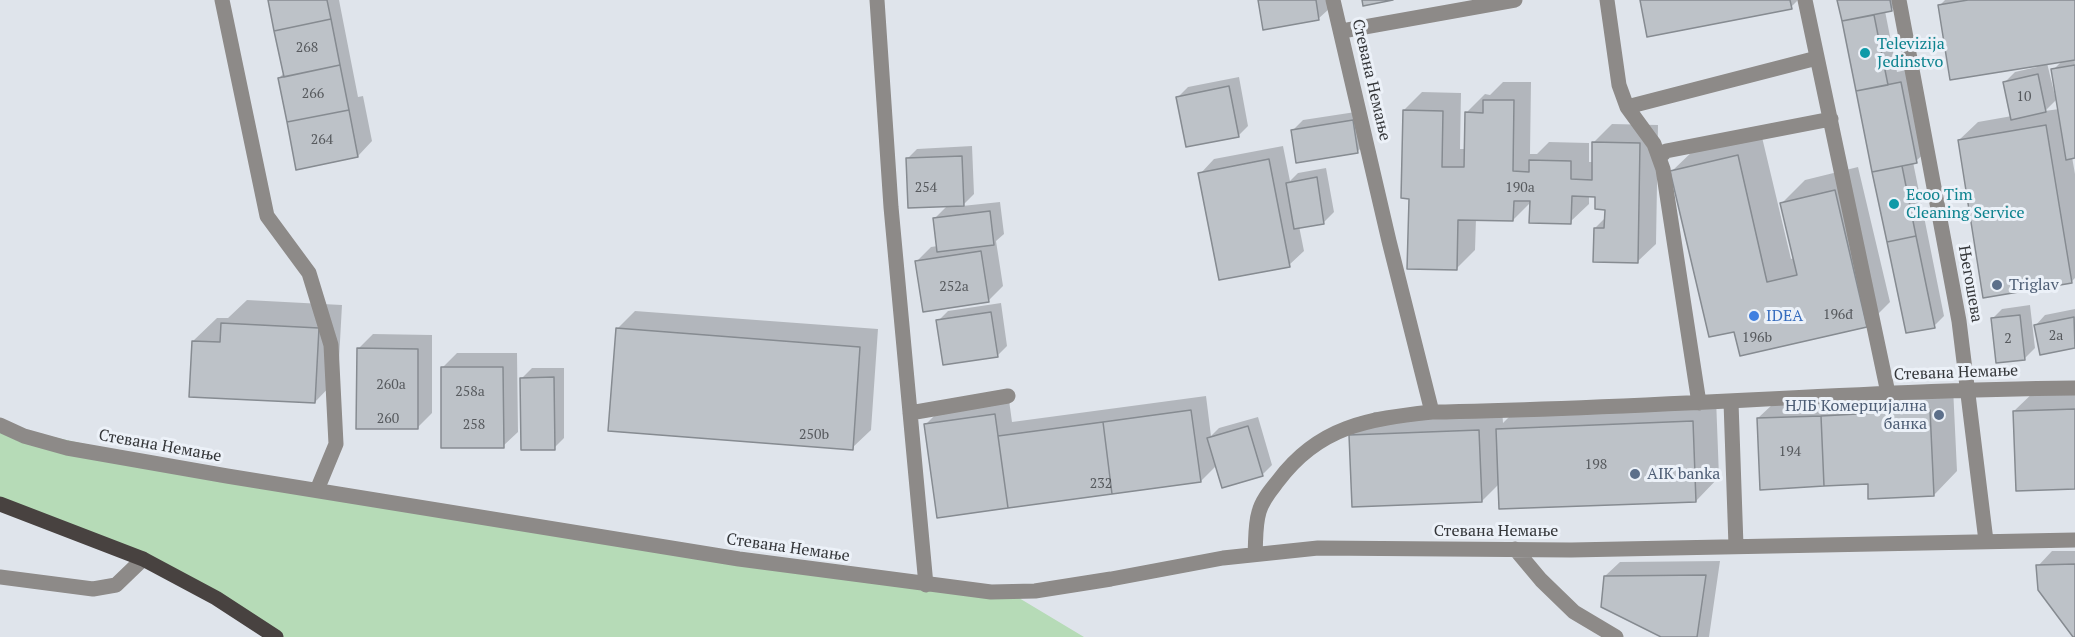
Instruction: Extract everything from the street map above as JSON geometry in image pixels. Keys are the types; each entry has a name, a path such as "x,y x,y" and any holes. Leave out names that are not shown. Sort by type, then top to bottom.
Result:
{"main road":[{"path":"0,504 143,559 216,598 276,637"}],"street":[{"path":"222,0 267,216 309,273 331,345 336,444 317,490"},
{"path":"878,0 891,207 926,585"},
{"name":"Стевана Немање","path":"1333,0 1432,412"},
{"path":"1342,31 1515,0"},
{"path":"1607,0 1619,85 1627,107 1654,144 1663,169 1698,403"},
{"path":"1805,0 1888,393"},
{"name":"Његошева","path":"1899,0 1959,321 1986,541"},
{"path":"1627,107 1817,58"},
{"path":"1659,158 1666,151 1830,120"},
{"name":"Стевана Немање","path":"1255,553 1259,511 1283,474 1322,438 1382,418 1432,412 1731,402 1966,389 2075,388"},
{"path":"910,412 1008,396"},
{"path":"1731,402 1736,546"},
{"name":"Стевана Немање","path":"0,425 24,436 67,448 739,559 991,592 1035,591 1255,553 1318,548 1515,549 2075,540"},
{"path":"1515,549 1558,598 1574,612 1616,637"},
{"path":"0,577 93,589 116,585 143,559"}],"green space":[{"path":"0,425 227,476 1009,592 1084,637 276,637 216,598 0,504"}],"building":[{"path":"268,0 327,0 331,19 274,31"},
{"path":"1258,0 1316,0 1319,20 1263,30"},
{"path":"1362,0 1393,0 1363,6"},
{"path":"1640,0 1790,0 1792,9 1647,37"},
{"path":"1837,0 1890,0 1892,11 1842,21"},
{"path":"1968,0 2075,0 2075,60 1950,80 1938,5"},
{"name":"Televizija Jedinstvo","path":"1874,15 1888,85 1856,91 1842,21"},
{"path":"331,19 340,65 284,77 274,31"},
{"path":"340,65 349,110 287,122 278,78"},
{"path":"2075,65 2075,158 2066,160 2051,69"},
{"path":"2038,74 2046,112 2011,120 2003,82"},
{"path":"1901,82 1917,163 1872,172 1856,91"},
{"path":"1229,86 1239,137 1186,147 1176,97"},
{"path":"1483,100 1514,100 1513,171 1529,172 1529,160 1571,161 1571,179 1592,180 1592,142 1640,143 1638,263 1593,262 1594,228 1604,228 1605,210 1595,209 1595,197 1572,196 1571,224 1529,223 1530,201 1514,201 1513,221 1458,220 1457,270 1407,269 1409,199 1401,198 1403,110 1443,111 1442,167 1464,167 1465,112 1483,113"},
{"path":"349,110 358,157 296,170 287,122"},
{"path":"1353,120 1358,153 1296,163 1291,130"},
{"path":"2046,125 2072,283 1983,298 1958,140"},
{"path":"1738,155 1767,282 1797,275 1780,203 1835,190 1867,327 1740,356 1734,332 1709,337 1670,171"},
{"path":"962,156 964,206 908,208 906,158"},
{"path":"1269,159 1290,267 1219,280 1198,173"},
{"name":"Ecoo Tim Cleaning Service","path":"1902,166 1916,236 1887,242 1872,172"},
{"path":"1317,177 1324,224 1294,229 1286,183"},
{"path":"990,211 994,245 937,252 933,218"},
{"path":"1916,236 1935,328 1906,333 1887,242"},
{"path":"981,251 989,302 923,312 915,261"},
{"path":"991,312 998,357 943,365 936,320"},
{"path":"2020,315 2025,360 1996,363 1991,318"},
{"path":"2074,317 2075,348 2040,355 2034,325"},
{"path":"221,323 319,328 315,403 189,397 192,341 220,342"},
{"path":"616,328 860,347 853,450 608,431"},
{"path":"357,348 418,349 418,429 356,429"},
{"path":"441,367 503,367 504,448 441,448"},
{"path":"554,377 555,450 521,450 520,378"},
{"path":"2075,409 2075,489 2016,491 2013,411"},
{"path":"1191,410 1201,482 1112,494 1103,422"},
{"path":"1930,410 1934,496 1868,499 1868,484 1824,486 1821,416"},
{"path":"995,414 1008,508 937,518 924,424"},
{"path":"1821,416 1824,486 1760,490 1757,418"},
{"path":"1693,421 1696,502 1499,509 1496,429"},
{"path":"1103,422 1112,494 1008,508 998,436"},
{"path":"1248,426 1263,476 1222,488 1207,438"},
{"path":"1479,430 1482,502 1352,507 1349,435"},
{"path":"2075,564 2075,637 2073,637 2038,590 2036,565"},
{"path":"1706,575 1697,637 1661,637 1601,607 1604,576"}],"place":[{"name":"Televizija Jedinstvo","path":"1865,53"},
{"name":"Ecoo Tim Cleaning Service","path":"1894,204"},
{"name":"Triglav","path":"1997,285"},
{"name":"IDEA","path":"1754,316"},
{"name":"НЛБ Комерцијална банка","path":"1939,415"},
{"name":"AIK banka","path":"1635,474"}]}
